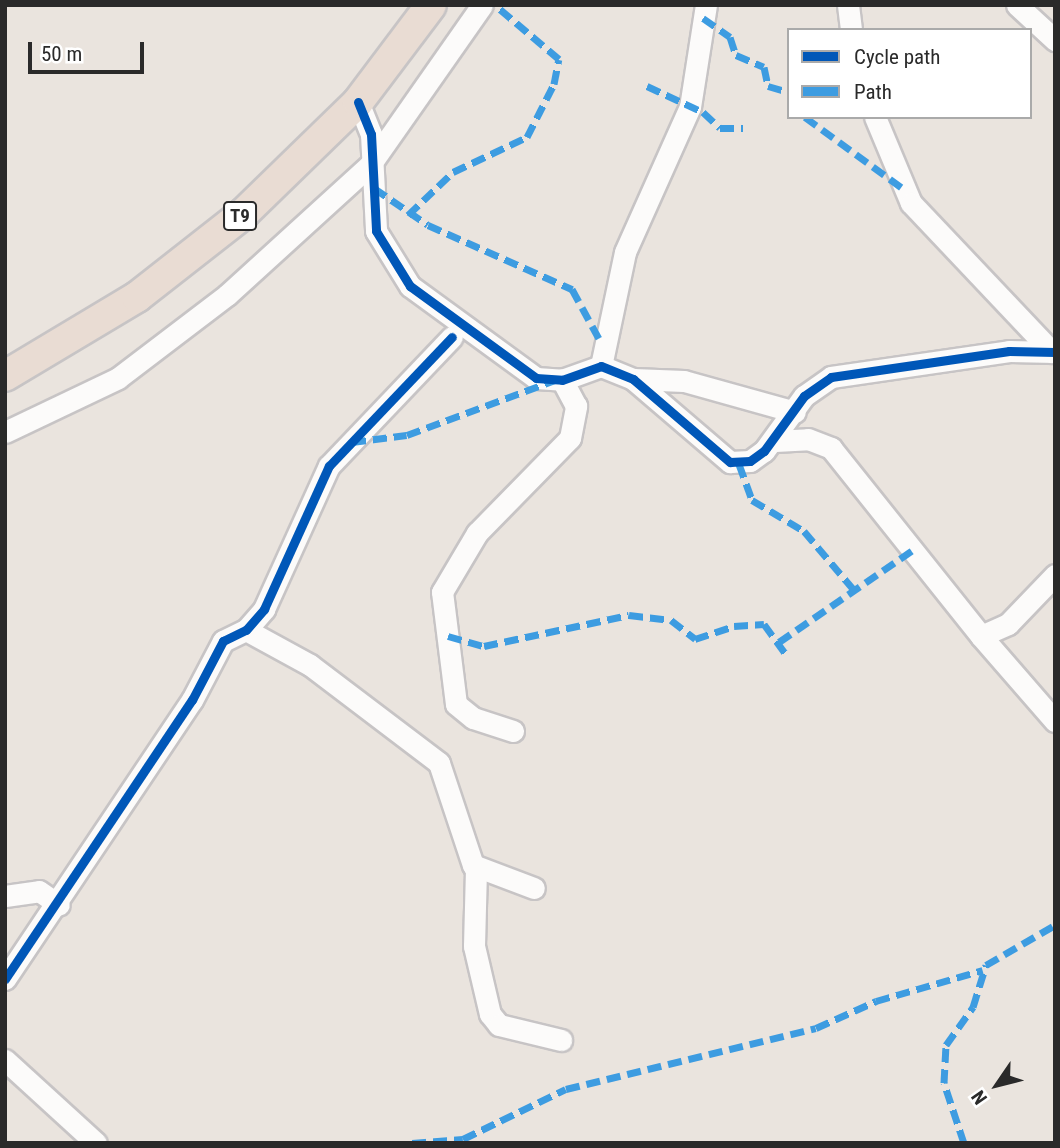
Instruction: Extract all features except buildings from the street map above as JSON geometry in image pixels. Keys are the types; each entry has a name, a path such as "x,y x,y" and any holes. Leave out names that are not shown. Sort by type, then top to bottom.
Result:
{"highway":[{"name":"T9","path":"5,376 173,271 358,102 431,5"}],"street":[{"path":"5,432 118,378 153,352 370,165 482,5"},
{"path":"567,388 594,368 625,252 690,107 706,5"},
{"path":"848,5 850,28"},
{"path":"1017,5 1055,40"},
{"path":"358,102 371,134 370,165 384,252 410,286 447,314 536,378 567,388"},
{"path":"876,119 911,203 1053,352"},
{"path":"447,314 452,337"},
{"path":"452,337 506,355"},
{"path":"5,979 59,905 223,641 246,630 272,595 328,466 452,337"},
{"path":"633,379 730,462 750,461 775,441 815,386 852,371 1053,352"},
{"path":"594,368 633,379 684,381 795,412"},
{"path":"513,731 474,718 456,704 442,592 483,525 570,438 577,414 567,388"},
{"path":"775,441 808,439 831,448 981,636 1055,721"},
{"path":"981,636 1007,624 1055,575"},
{"path":"246,630 310,665 443,767 476,869 474,946 490,1014 499,1025 561,1040"},
{"path":"476,869 534,888"},
{"path":"5,896 39,891 59,905"},
{"path":"5,1060 96,1143"}],"marked path":[{"path":"408,215 453,172 527,137 554,84 559,59 495,5"},
{"path":"703,18 730,37 736,55 764,67 768,86 787,91"},
{"path":"647,86 703,112 720,128 743,128"},
{"path":"808,119 901,187"},
{"path":"374,188 428,225 572,289 602,344"},
{"path":"352,442 407,435 555,380"},
{"path":"739,464 752,500 804,531 855,591"},
{"path":"779,642 913,550"},
{"path":"448,636 484,646 629,615 671,620 695,639 734,626 764,624 786,654"},
{"path":"964,1143 944,1083 946,1045 973,1007 986,965 1055,925"},
{"path":"412,1143 463,1139 566,1089 816,1028 876,1001 983,970"}],"cycle path":[{"path":"358,102 371,134 376,231 410,286 536,378 562,380 601,366 633,379 730,462 750,461 764,451 804,396 831,377 1009,351 1055,352"},
{"path":"5,979 192,700 223,641 246,630 264,609 329,466 452,337"}]}
